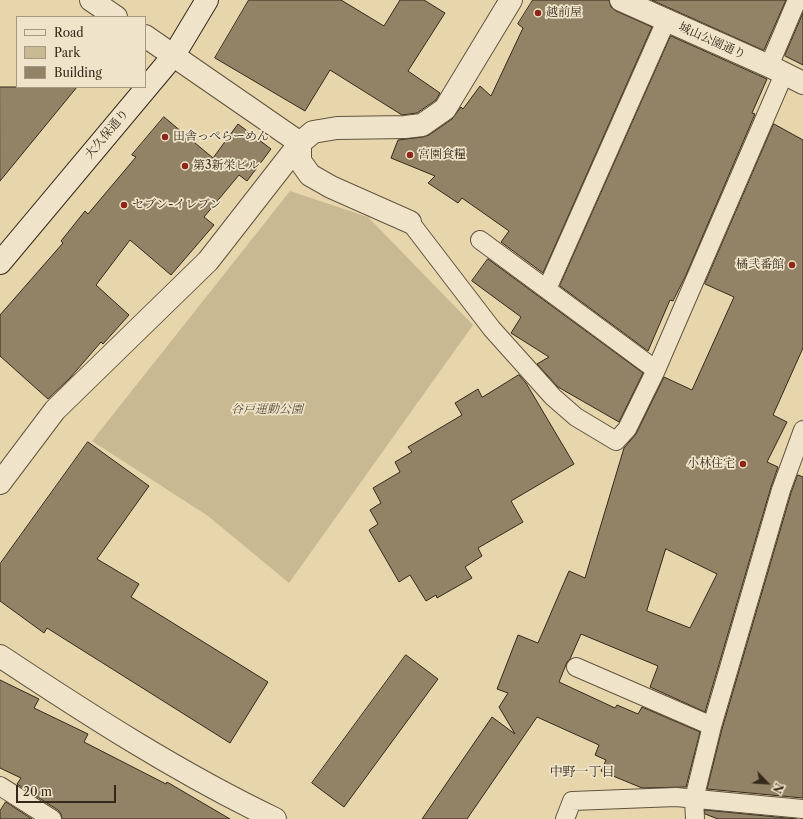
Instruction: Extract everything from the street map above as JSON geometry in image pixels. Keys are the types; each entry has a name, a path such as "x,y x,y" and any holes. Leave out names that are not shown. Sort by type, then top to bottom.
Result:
{"street":[{"path":"91,0 115,16"},
{"name":"大久保通り","path":"0,263 174,55 207,0"},
{"path":"0,483 55,410 208,261 300,143 312,132 337,128 405,127 422,125 445,109 511,0"},
{"name":"城山公園通り","path":"621,0 785,75"},
{"path":"146,37 300,143"},
{"path":"300,143 300,161 310,175 331,187 410,222"},
{"path":"0,656 64,698 158,756 234,799 275,819"}],"lane":[{"path":"410,222 492,329 553,397 576,417 616,441 627,429 656,370 785,75 797,0"},
{"path":"547,289 666,21"},
{"path":"480,240 656,370"},
{"path":"695,819 694,799 712,726 781,490 803,430"},
{"path":"576,666 712,726"},
{"path":"0,786 52,819"},
{"path":"565,819 572,801 676,798 803,809"}],"green space":[{"name":"谷戸運動公園","path":"290,191 368,217 473,325 289,583 208,516 92,441"}],"building":[{"path":"249,0 341,0 384,26 400,0 424,0 445,13 408,71 440,93 436,100 417,113 402,115 330,70 305,111 215,58"},
{"path":"533,0 609,0 611,7 616,11 652,27 543,273 501,242 509,231 462,198 458,203 428,183 435,176 391,158 398,140 429,135 452,119 461,107 463,109 480,86 491,96 523,28 518,24"},
{"path":"652,0 786,0 764,50"},
{"path":"803,13 803,65 785,56"},
{"path":"671,36 767,79 752,113 755,114 686,275 673,301 670,300 648,351 560,286"},
{"path":"0,87 76,88 0,181"},
{"path":"164,117 213,158 238,124 271,149 247,181 239,175 204,217 214,225 171,275 130,240 96,285 129,315 103,344 101,342 70,378 48,399 0,356 0,315 63,243 61,241 85,211 88,214 136,157 132,155"},
{"path":"774,124 803,140 803,348 773,415 787,422 767,462 778,467 705,712 650,687 658,666 581,634 559,682 615,708 617,705 638,714 642,707 700,732 686,787 642,788 601,771 606,760 595,755 599,745 537,717 467,819 422,819 492,717 515,734 499,707 508,693 497,689 518,635 538,643 569,571 585,578 624,448 636,434 664,377 692,390 734,297 705,284","holes":["666,549 717,574 690,628 647,611"]},
{"path":"488,259 643,373 619,422 558,387 537,364 549,357 511,333 521,317 472,281"},
{"path":"519,375 526,383 574,464 511,501 523,522 478,548 482,556 465,567 472,578 437,598 436,595 426,601 410,575 399,582 369,530 378,524 370,510 381,503 373,488 400,472 395,462 412,452 408,447 462,415 455,403 478,389 482,397"},
{"path":"88,442 149,486 97,559 139,584 131,597 268,682 230,743 47,628 44,633 0,601 0,564"},
{"path":"798,475 803,477 803,798 707,789 722,729 791,493"},
{"path":"406,655 438,679 344,807 312,783"},
{"path":"0,680 39,699 34,708 88,734 84,742 166,784 167,782 230,819 62,819 58,810 17,784 21,778 0,768"},
{"path":"6,802 32,819 0,819 0,811"},
{"path":"705,810 797,819 718,819 705,814"}],"place":[{"name":"越前屋","path":"538,13"},
{"name":"田舎っぺらーめん","path":"165,137"},
{"name":"宮園食糧","path":"410,155"},
{"name":"第3新栄ビル","path":"185,166"},
{"name":"セブン-イレブン","path":"124,205"},
{"name":"橘弐番館","path":"792,265"},
{"name":"小林住宅","path":"743,464"}],"district":[{"name":"中野一丁目","path":"582,772"}]}
